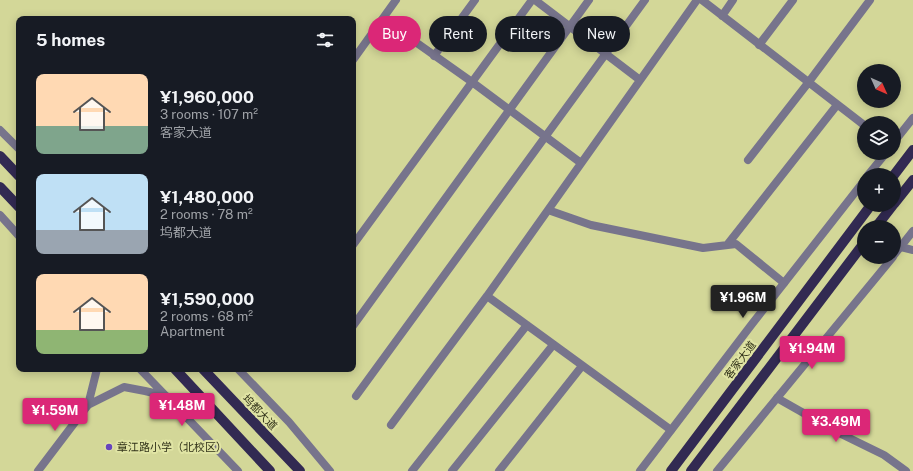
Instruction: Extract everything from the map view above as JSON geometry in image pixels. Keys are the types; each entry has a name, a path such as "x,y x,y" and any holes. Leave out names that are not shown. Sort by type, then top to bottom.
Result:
{"main road":[{"path":"899,168 913,150"},
{"path":"0,156 16,173"},
{"path":"901,195 913,180"},
{"path":"0,187 16,204"},
{"name":"客家大道","path":"671,471 866,212"},
{"path":"881,220 888,212"},
{"path":"691,471 857,251"},
{"path":"178,372 270,471"},
{"name":"坞都大道","path":"206,372 300,471"}],"street":[{"path":"385,16 396,0"},
{"path":"434,56 475,0"},
{"path":"356,241 532,0"},
{"path":"535,0 640,80"},
{"path":"356,322 589,0"},
{"path":"356,396 645,0"},
{"path":"391,425 487,296 697,0"},
{"path":"702,0 857,121"},
{"path":"722,16 733,0"},
{"path":"759,45 793,0"},
{"path":"748,160 870,0"},
{"path":"356,56 368,40"},
{"path":"421,47 472,82 581,163"},
{"path":"727,245 837,105"},
{"path":"901,133 913,118"},
{"path":"0,130 16,146"},
{"path":"874,168 880,160"},
{"path":"640,471 857,189"},
{"path":"548,210 591,225 703,248 736,244 784,283"},
{"path":"0,215 16,233"},
{"path":"913,231 901,247 913,250"},
{"path":"717,471 886,264"},
{"path":"487,296 671,430"},
{"path":"412,471 527,325"},
{"path":"452,471 553,345"},
{"path":"499,471 582,366"},
{"path":"38,471 88,405 95,372"},
{"path":"143,372 238,471"},
{"path":"241,372 289,422 330,471"},
{"path":"88,405 124,387 145,390 167,397"},
{"path":"777,398 837,432 884,455 906,471"}],"place":[{"name":"章江路小学（北校区）","path":"109,447"}]}
